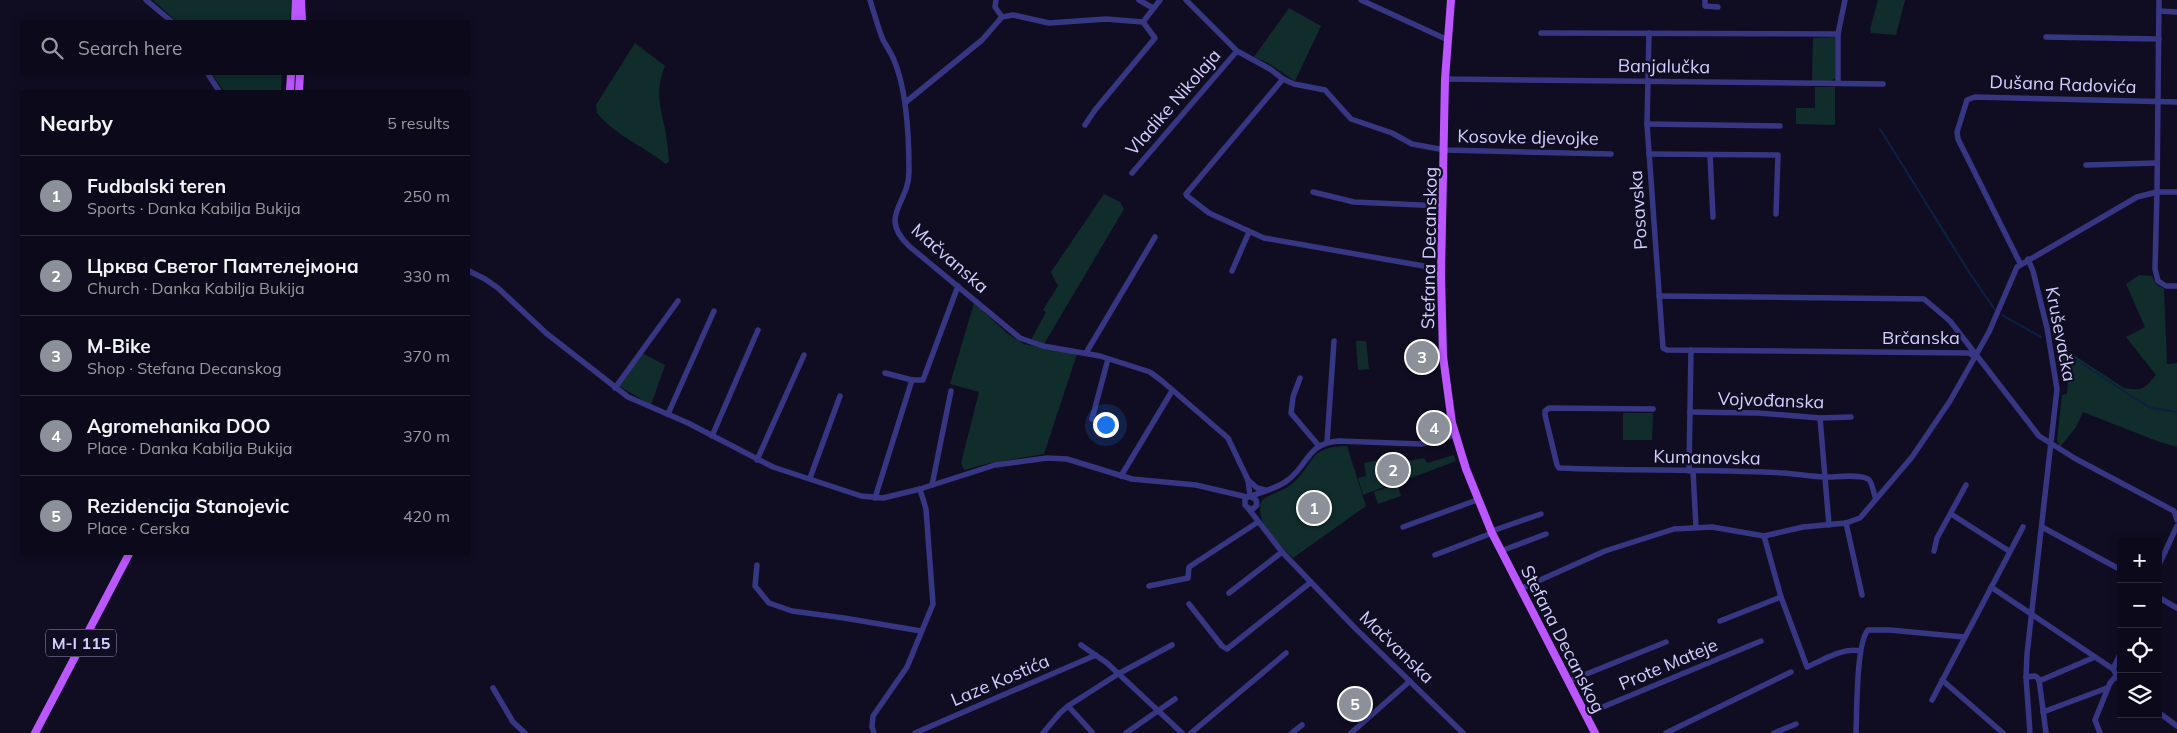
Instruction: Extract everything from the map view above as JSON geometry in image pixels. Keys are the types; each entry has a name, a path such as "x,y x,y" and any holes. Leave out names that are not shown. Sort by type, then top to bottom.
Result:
{"main road":[{"path":"295,20 296,0"},
{"path":"301,0 302,20"},
{"name":"Stefana Decanskog","path":"1451,0 1445,79 1441,269 1443,356 1447,393 1455,435 1477,500 1492,532 1595,733"},
{"path":"290,90 291,75"},
{"path":"299,90 300,75"},
{"name":"M-I 115","path":"35,733 128,555"}],"street":[{"path":"146,0 170,20"},
{"name":"Mačvanska","path":"870,0 884,40 894,60 906,102 908,183 895,214 894,225 899,236 1020,338 1043,346 1086,353 1150,372 1228,438 1248,480 1250,497"},
{"path":"996,0 995,7 1002,16"},
{"path":"1138,0 1153,8"},
{"path":"1143,22 1160,0"},
{"name":"Vladike Nikolaja","path":"1186,0 1237,51 1294,84 1325,90 1351,119 1392,133 1412,144 1445,150"},
{"path":"1361,0 1448,40"},
{"path":"1705,0 1705,6 1718,7"},
{"path":"1838,83 1838,34 1845,0"},
{"name":"Dušana Radovića","path":"2159,0 2159,102 2155,269 2158,281 2166,286 2177,286"},
{"path":"2159,11 2177,12"},
{"path":"906,102 971,50 995,27 1002,16 1013,14 1049,23 1106,19 1143,22"},
{"path":"1085,125 1094,110 1154,38 1143,22"},
{"path":"1541,33 1838,34"},
{"path":"1649,33 1647,124 1649,154"},
{"path":"2046,37 2159,39"},
{"name":"Vladike Nikolaja","path":"1132,173 1237,51"},
{"path":"209,75 218,90"},
{"path":"1283,79 1186,194 1210,213 1264,238 1441,269"},
{"name":"Banjalučka","path":"1445,79 1883,84"},
{"name":"Dušana Radovića","path":"2020,263 1958,139 1957,132 1967,100 1975,97 2159,102"},
{"path":"2159,102 2177,102"},
{"path":"1647,124 1780,126"},
{"name":"Kosovke djevojke","path":"1445,150 1611,154"},
{"name":"Posavska","path":"1659,296 1649,154 1778,155 1776,214"},
{"path":"1710,154 1713,217"},
{"path":"2086,165 2158,163"},
{"path":"1314,192 1354,202 1443,206"},
{"path":"1520,589 1606,550 1674,530 1696,527 1733,530 1764,536 1803,527 1846,523 1860,518 1921,446 1976,357 1989,332 2014,270 2020,263 2137,197 2157,192 2177,192"},
{"path":"1232,271 1249,232"},
{"path":"1086,353 1155,237"},
{"name":"Kruševačka","path":"2028,260 2033,271 2055,367 2057,389 2027,654 2026,678 2030,733"},
{"path":"470,272 498,288 546,333 615,388 642,404 668,414 757,460 861,496 875,498 920,489 995,465 1047,458 1067,459 1121,476 1158,483 1196,485 1250,497 1290,479 1310,453 1327,442 1421,444 1455,435"},
{"path":"885,373 919,381 925,377 958,286"},
{"name":"Brčanska","path":"1659,296 1924,299 1950,321 1976,357 1969,353 1667,350 1663,348 1659,296"},
{"path":"615,388 678,301"},
{"path":"668,414 714,310"},
{"path":"712,436 758,330"},
{"path":"1327,442 1334,342"},
{"path":"1691,350 1691,471 1696,527"},
{"path":"757,460 804,354"},
{"path":"1976,357 2005,390 2039,436 2052,445 2174,511 2177,520"},
{"path":"1092,419 1108,359"},
{"path":"1300,378 1293,397 1291,413 1319,446"},
{"path":"875,498 912,380"},
{"path":"932,485 951,391"},
{"path":"1121,476 1172,391"},
{"path":"810,478 840,396"},
{"name":"Kumanovska","path":"1653,409 1549,408 1545,411 1545,415 1559,468 1785,473 1825,477 1868,478 1871,482 1872,493 1876,499"},
{"name":"Vojvođanska","path":"1690,412 1758,413 1820,418 1851,417"},
{"path":"1820,418 1829,525"},
{"path":"1248,480 1257,488 1269,489"},
{"path":"1934,551 1938,538 1966,485"},
{"path":"874,733 872,726 873,716 904,672 931,610 933,594 926,509 920,489"},
{"path":"1227,493 1246,507 1253,509 1261,496 1269,489"},
{"path":"1148,586 1188,578 1189,567 1259,524 1257,504 1250,497"},
{"path":"1246,507 1250,497"},
{"path":"1403,527 1477,500"},
{"name":"Mačvanska","path":"1246,507 1282,552 1365,638 1463,733"},
{"path":"1435,555 1541,514"},
{"path":"1950,514 2009,551"},
{"path":"1846,523 1862,595"},
{"path":"2162,558 2177,526"},
{"path":"1932,700 2023,527"},
{"path":"2042,527 2117,568"},
{"path":"1501,551 1546,534"},
{"path":"1764,536 1781,597 1807,666 1843,652 1860,651"},
{"path":"1229,593 1282,552"},
{"path":"757,565 755,586 764,599 773,606 792,611 921,631"},
{"path":"1189,604 1226,649 1311,582"},
{"path":"1991,586 2114,669"},
{"path":"1720,621 1781,597"},
{"path":"2162,599 2177,608"},
{"path":"1856,733 1860,651 1863,635 1868,630 1890,630 1964,637"},
{"name":"Prote Mateje","path":"1586,714 1762,641"},
{"path":"1569,681 1666,642"},
{"path":"1081,645 1118,674 1182,733"},
{"path":"1043,733 1068,706 1118,674 1172,645"},
{"path":"1191,733 1286,653"},
{"name":"Laze Kostića","path":"915,733 1096,655"},
{"path":"2040,681 2096,657"},
{"path":"2100,733 2095,720 2107,688 2116,676 2114,669 2117,662"},
{"path":"1666,733 1790,672"},
{"path":"2026,678 2035,676 2040,681 2046,733"},
{"path":"1942,680 2003,733"},
{"path":"1351,733 1410,681"},
{"path":"493,688 513,722 525,733"},
{"path":"2043,712 2107,688"},
{"path":"1126,733 1175,699"},
{"path":"1068,706 1092,732"},
{"path":"2162,715 2177,726"},
{"path":"1774,733 1796,724"},
{"path":"1292,733 1302,726"}],"green space":[{"path":"153,0 292,0 290,20 175,20"},
{"path":"1878,0 1905,0 1896,35 1871,33 1870,29"},
{"path":"1289,8 1321,26 1295,81 1268,63 1254,57"},
{"path":"1835,37 1835,78 1831,81 1812,82 1813,38"},
{"path":"635,43 665,66 659,90 669,161 666,164 621,134 597,113 596,105"},
{"path":"213,75 282,75 281,90 223,90"},
{"path":"1815,87 1835,87 1835,125 1796,124 1796,108 1815,108"},
{"path":"1104,194 1120,202 1124,209 1044,344 1031,340 1046,312 1043,310 1058,286 1051,272"},
{"path":"2139,275 2152,276 2156,284 2164,289 2167,364 2177,363 2177,447 2083,412 2076,427 2060,447 2057,440 2062,395 2067,394 2068,381 2062,377 2057,344 2124,388 2143,388 2156,375 2126,337 2145,327 2126,284"},
{"path":"974,303 1008,334 1024,344 1077,354 1044,454 986,464 964,470 961,463 979,392 950,384"},
{"path":"1356,341 1366,341 1369,369 1358,370"},
{"path":"642,353 665,365 651,405 619,386"},
{"path":"1623,413 1653,413 1652,440 1623,440"},
{"path":"1347,446 1366,506 1293,558 1268,532 1261,516 1262,500 1293,483 1314,457 1325,449"},
{"path":"1454,455 1456,461 1411,478 1408,461 1424,458 1427,463"},
{"path":"1379,460 1384,487 1363,495 1358,478 1366,476 1364,463"},
{"path":"1397,484 1401,496 1378,504 1374,492"}],"waterway":[{"path":"1880,129 1969,272 1995,310"},
{"path":"2002,315 2041,337"},
{"path":"2058,348 2151,408 2177,412"}],"place":[{"name":"M-Bike","path":"1422,357"},
{"name":"Agromehanika DOO","path":"1434,428"},
{"name":"Црква Светог Памтелејмона","path":"1393,470"},
{"name":"Fudbalski teren","path":"1314,508"},
{"name":"Rezidencija Stanojevic","path":"1355,704"}]}
